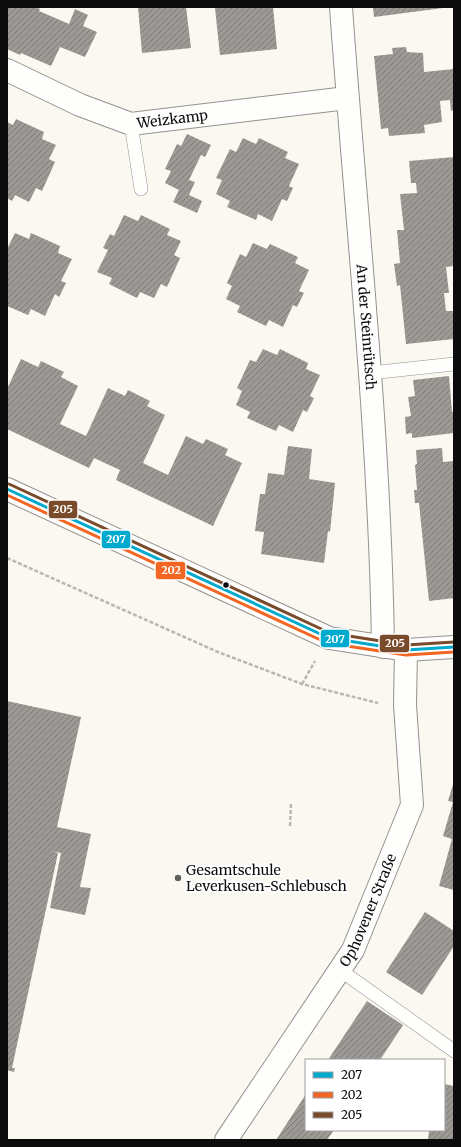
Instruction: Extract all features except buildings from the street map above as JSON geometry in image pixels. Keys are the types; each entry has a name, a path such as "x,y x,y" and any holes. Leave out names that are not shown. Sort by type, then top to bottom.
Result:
{"street":[{"name":"An der Steinrütsch","path":"341,7 347,98 370,373 383,647"},
{"name":"Weizkamp","path":"7,70 80,105 131,124 347,98"},
{"path":"7,489 329,638 406,650 454,647"},
{"name":"Ophovener Straße","path":"226,1140 353,950 412,805 405,705 406,650"}],"lane":[{"path":"131,124 141,189"},
{"path":"370,373 454,364"},
{"path":"340,970 454,1051"}],"path":[{"path":"7,558 218,652 302,684 374,703 405,705"},
{"path":"290,826 291,803"}],"transit line":[{"name":"205","path":"9,484 330,633 406,645 454,642"},
{"name":"207","path":"7,489 329,638 406,650 454,647"},
{"name":"202","path":"7,495 327,643 406,655 454,652"}],"place":[{"name":"Gesamtschule Leverkusen-Schlebusch","path":"178,878"}]}
